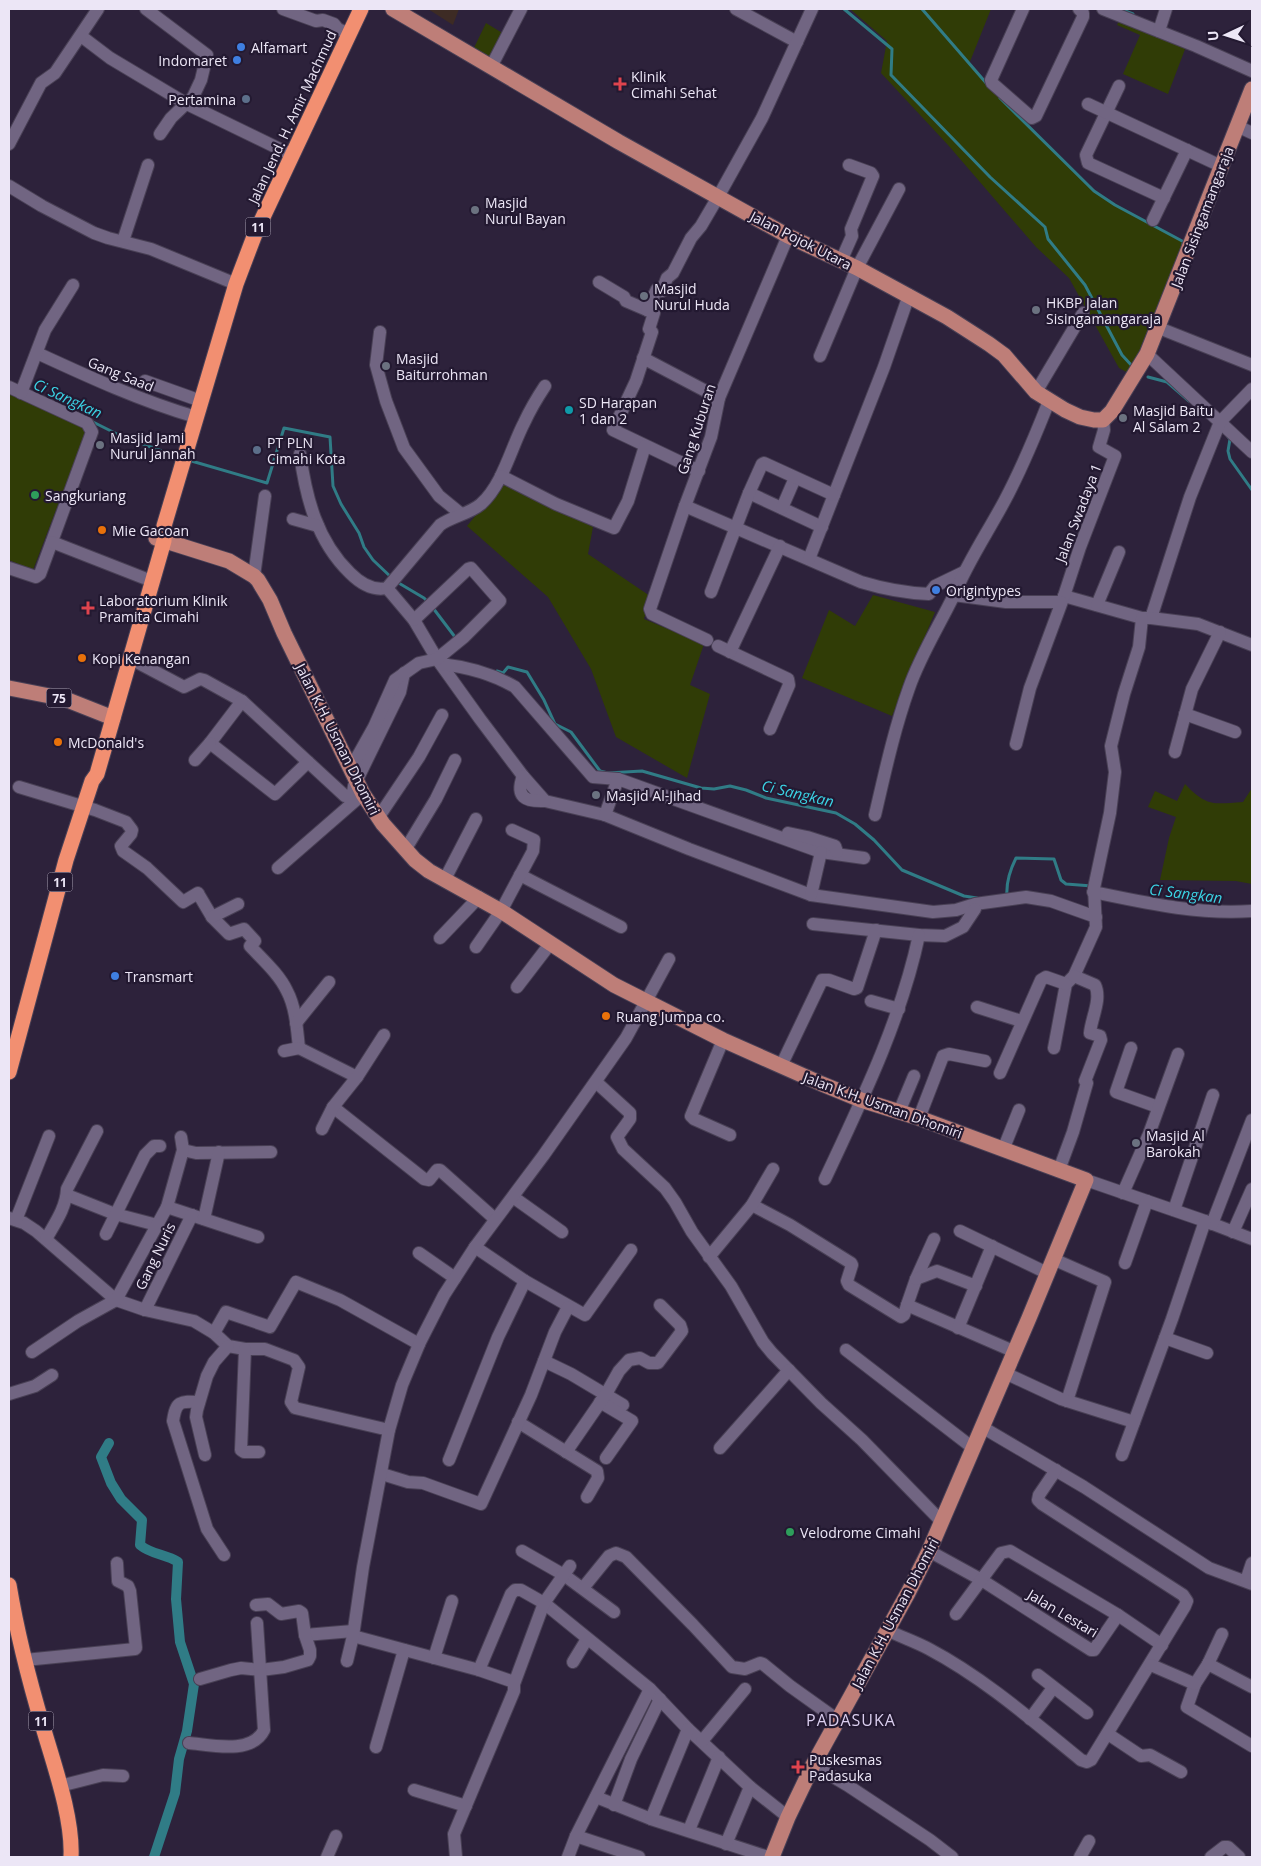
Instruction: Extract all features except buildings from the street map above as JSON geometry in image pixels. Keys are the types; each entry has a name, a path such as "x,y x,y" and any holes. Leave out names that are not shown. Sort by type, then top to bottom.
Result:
{"highway":[{"name":"Jalan Jend. H. Amir Machmud","path":"110,717 131,659 161,535 236,284 255,234 292,155 343,31 361,9"},
{"name":"Jalan Jend. H. Amir Machmud","path":"9,1072 66,860 92,780 97,774 144,578 161,535"},
{"name":"11","path":"10,1594 25,1660 60,1786 70,1836 71,1857"}],"main road":[{"name":"Jalan Pojok Utara","path":"393,9 619,142 788,236 909,295 1004,355 1043,397 1080,417 1103,420"},
{"name":"Jalan Sisingamangaraja","path":"1103,420 1112,411 1147,354 1159,328 1252,90"},
{"name":"Jalan K.H. Usman Dhomiri","path":"161,535 229,561 254,576 270,600 305,677 357,781 378,818 405,850 422,866 501,911 614,985 724,1040 861,1100 919,1118 1086,1180 929,1551 908,1593 813,1765 788,1816 772,1857"},
{"name":"75","path":"9,688 65,699 110,717"}],"street":[{"path":"9,144 41,83 55,73 98,9"},
{"path":"146,9 207,54 201,80 193,97 171,118 160,134"},
{"path":"283,9 316,21 320,27 332,31 343,31"},
{"path":"491,67 521,9"},
{"path":"736,9 798,42"},
{"path":"647,310 657,288 662,291 667,278 673,273 762,118 812,9"},
{"path":"1023,9 991,80 992,83 1032,118 1036,116 1083,17 1084,13 1079,9"},
{"path":"1103,9 1196,46 1252,71"},
{"path":"1159,31 1166,9"},
{"path":"81,36 118,62 187,104 292,155"},
{"path":"1119,86 1086,155 1088,163 1164,198"},
{"path":"1088,104 1221,166"},
{"path":"1238,126 1252,133"},
{"path":"1153,220 1187,150"},
{"path":"123,241 148,165"},
{"path":"841,261 852,236 851,229 873,176 871,173 849,165"},
{"path":"9,186 57,214 94,232 108,238 151,249 236,284"},
{"path":"820,356 857,268 899,188"},
{"name":"Gang Kuburan","path":"706,640 652,614 650,611 680,520 711,438 720,398 788,236"},
{"path":"599,282 624,297 626,301 654,313 649,329 652,332 636,381 612,430 699,471"},
{"path":"9,568 31,576 38,576 92,432 87,423 18,390 37,353 46,330 73,285"},
{"path":"809,559 884,367 909,295"},
{"path":"875,815 895,732 909,687 964,572 1005,499 1031,445 1043,397 1083,313"},
{"path":"1159,328 1252,362"},
{"path":"380,332 376,365 386,401 404,448 439,496 461,514"},
{"name":"Gang Saad","path":"37,353 96,381 162,407 196,417"},
{"path":"1147,354 1252,452"},
{"path":"643,358 720,398"},
{"path":"146,381 201,401"},
{"path":"300,454 304,483 312,512 327,546 356,579 376,589 393,581 440,525 461,514 466,514 483,502 501,476 523,424 545,386"},
{"path":"1054,1048 1070,980 1096,927 1094,887 1115,772 1111,753 1113,735 1147,618 1190,497 1220,422 1252,389"},
{"name":"Jalan Swadaya 1","path":"1063,599 1115,456 1098,446 1104,430 1103,420"},
{"path":"501,476 556,504 614,528 628,501 645,446"},
{"path":"711,592 760,466 764,463 834,495"},
{"path":"782,508 795,478"},
{"path":"749,493 822,527"},
{"path":"254,576 265,496"},
{"path":"685,506 861,582 896,592 929,594 935,586 964,572"},
{"path":"292,519 318,526"},
{"path":"52,542 144,578"},
{"path":"730,652 780,546"},
{"path":"1097,605 1119,552"},
{"path":"414,620 471,568 500,602 439,662"},
{"path":"393,581 439,662 523,776 546,801 605,814 689,849 810,895 933,912 956,910 1026,897 1051,901 1096,917"},
{"path":"954,595 1006,602 1063,599 1097,605 1147,618 1198,624 1252,645"},
{"path":"1016,744 1030,688 1063,599"},
{"path":"1175,752 1192,689 1220,632"},
{"path":"718,646 788,679 789,685 770,729"},
{"path":"131,659 184,687 200,679 242,701 345,796 350,796 353,792 370,734 395,680 419,663 439,662 477,670 515,687 593,777 618,779 821,852 864,858"},
{"path":"195,760 242,701"},
{"path":"1185,714 1234,732"},
{"path":"378,818 419,757 442,716"},
{"path":"210,743 275,794 308,762"},
{"path":"405,850 436,799 455,760"},
{"path":"605,814 618,779"},
{"path":"278,868 357,781"},
{"path":"19,787 126,822 132,830 121,846 123,850 147,868 183,903 198,894 212,917 229,934 244,929 255,941 250,946 288,992 296,1023 299,1048"},
{"path":"446,879 476,820"},
{"path":"476,947 501,911 533,851 534,840 512,830"},
{"path":"763,831 807,837 835,846 836,854"},
{"path":"810,895 821,852"},
{"path":"520,875 621,927"},
{"path":"1094,887 1171,907 1214,912 1252,911"},
{"path":"440,938 478,897"},
{"path":"212,917 238,904"},
{"path":"813,924 945,936 963,927 974,906"},
{"path":"782,1066 822,980 829,980 854,989 857,988 876,930"},
{"path":"825,1179 899,1010 913,966 920,935"},
{"path":"517,987 550,944"},
{"path":"347,1661 389,1430 402,1386 419,1344 444,1295 475,1247 513,1197 626,1038 669,959"},
{"path":"1000,1073 1021,1021 1042,979 1046,977 1070,980 1095,986 1097,992 1090,1033 1100,1036 1101,1040 1087,1073 1085,1081 1087,1083 1073,1132 1059,1170"},
{"path":"296,1023 330,982"},
{"path":"871,1001 899,1010"},
{"path":"977,1007 1021,1021"},
{"path":"322,1129 333,1107 357,1077 384,1035"},
{"path":"724,1040 692,1116 694,1119 730,1135"},
{"path":"284,1051 299,1048 357,1077"},
{"path":"1131,1048 1116,1092 1158,1107"},
{"path":"919,1118 943,1056 949,1054 985,1061"},
{"path":"1124,1193 1149,1134 1178,1054"},
{"path":"899,1112 914,1076"},
{"path":"596,1082 630,1113 630,1119 617,1137 623,1149 665,1188 731,1286 763,1342 821,1403 869,1447 942,1522"},
{"path":"1174,1210 1213,1096"},
{"path":"333,1107 424,1179 429,1180 437,1170 440,1170 495,1219"},
{"path":"1003,1150 1019,1110"},
{"path":"1122,1455 1209,1222 1252,1120"},
{"path":"46,1239 58,1219 67,1195 67,1189 75,1172 97,1132"},
{"path":"49,1136 12,1219 24,1223 46,1239 112,1297 145,1310 194,1321 214,1333 228,1346 246,1349 265,1348 297,1363 299,1367 291,1402 295,1408 389,1430"},
{"path":"32,1352 112,1297 158,1225 167,1207 183,1150 181,1137"},
{"path":"106,1234 145,1154 154,1146 160,1146"},
{"path":"183,1150 196,1153 271,1152"},
{"name":"Gang Nuris","path":"145,1310 198,1217 219,1152"},
{"path":"709,1256 752,1205 773,1169"},
{"path":"1086,1180 1209,1222 1252,1239"},
{"path":"1233,1232 1252,1189"},
{"path":"67,1195 115,1214 158,1225"},
{"path":"513,1197 562,1232"},
{"path":"1124,1264 1147,1201"},
{"path":"752,1205 790,1225 851,1263 847,1281 849,1285 901,1317 904,1315 916,1279 934,1239"},
{"path":"167,1207 258,1237"},
{"path":"960,1231 992,1246 1105,1282 1067,1401"},
{"path":"958,1328 992,1246"},
{"path":"475,1247 525,1281 584,1316 631,1250"},
{"path":"419,1253 455,1278"},
{"path":"916,1279 937,1270 976,1286"},
{"path":"449,1460 498,1337 525,1281"},
{"path":"214,1333 226,1312 270,1327 296,1282 340,1300 419,1344"},
{"path":"566,1452 619,1371 629,1360 640,1358 649,1363 658,1363 682,1331 680,1325 660,1305"},
{"path":"907,1305 1014,1351"},
{"path":"382,1474 408,1482 423,1483 481,1504 568,1307"},
{"path":"1165,1338 1207,1353"},
{"path":"205,1455 196,1417 199,1402 207,1376 214,1362 228,1346"},
{"path":"246,1349 241,1450 244,1452 259,1452"},
{"path":"846,1350 973,1448"},
{"path":"544,1361 571,1374 632,1421 606,1458"},
{"path":"720,1448 789,1370"},
{"path":"1005,1373 1067,1401 1134,1422"},
{"path":"9,1394 35,1386 52,1375"},
{"path":"603,1398 623,1405"},
{"path":"199,1402 179,1403 174,1413 173,1421 207,1529 224,1555"},
{"path":"518,1422 599,1473 587,1497"},
{"path":"982,1428 1056,1470 1209,1568 1249,1582 1252,1563"},
{"path":"887,1630 929,1649 977,1679 1084,1762 1091,1760 1151,1665 1187,1601 1183,1595 1038,1500 1039,1495 1056,1470"},
{"path":"522,1551 567,1570 583,1588 614,1612"},
{"path":"929,1551 980,1579"},
{"path":"956,1614 980,1579 1002,1553 1010,1551 1118,1614 1162,1645"},
{"path":"583,1588 609,1556 616,1553 626,1557 694,1625 732,1667 740,1669 760,1663 763,1664 790,1686 839,1720"},
{"path":"25,1660 135,1649 130,1591 128,1586 118,1581 117,1563"},
{"path":"456,1857 454,1834 514,1691 514,1684 544,1603 567,1570"},
{"name":"Jalan Lestari","path":"980,1579 1091,1650 1094,1650 1118,1614"},
{"path":"479,1670 511,1594 515,1590 521,1590 544,1603 650,1689 688,1729 750,1787 788,1816"},
{"path":"434,1658 452,1601"},
{"path":"200,1679 241,1668 261,1670 308,1660 310,1650 300,1612 281,1614 268,1604 256,1605"},
{"path":"189,1743 232,1747 260,1738 264,1730 257,1623"},
{"path":"305,1635 353,1634 479,1670 511,1681 514,1684"},
{"path":"1222,1634 1208,1664 1195,1684 1188,1708 1252,1746"},
{"path":"573,1662 587,1639"},
{"path":"376,1747 404,1650"},
{"path":"1208,1664 1252,1687"},
{"path":"1151,1665 1195,1684"},
{"path":"1038,1675 1087,1713"},
{"path":"1030,1719 1053,1688"},
{"path":"568,1857 576,1836 650,1689"},
{"path":"702,1741 745,1689"},
{"path":"614,1804 631,1758 660,1699"},
{"path":"651,1819 688,1729"},
{"path":"1108,1734 1141,1756 1150,1755 1181,1772"},
{"path":"689,1830 719,1757"},
{"path":"813,1765 847,1785 930,1840 952,1857"},
{"path":"60,1786 103,1775 123,1776"},
{"path":"726,1844 750,1787"},
{"path":"414,1790 466,1806"},
{"path":"596,1797 651,1819 768,1857"},
{"path":"327,1857 336,1836"},
{"path":"576,1836 639,1857"},
{"path":"1080,1857 1089,1841"},
{"path":"1211,1857 1224,1847 1228,1847 1239,1857"}],"shaded area":[{"path":"428,9 459,9 453,25"}],"green space":[{"path":"850,9 991,9 969,64 1007,105 1094,191 1115,205 1183,242 1130,374 1119,368 1069,278 1036,247 948,145 881,73 887,41"},
{"path":"1121,17 1187,44 1168,94 1123,74 1140,35 1117,25"},
{"path":"486,23 504,34 489,62 472,52"},
{"name":"Sangkuriang","path":"9,391 87,429 33,570 9,560"},
{"path":"503,482 593,527 588,554 650,596 644,619 704,644 690,685 710,694 687,778 616,737 591,669 548,597 467,526"},
{"path":"873,595 935,612 892,716 802,678 829,610 855,626"},
{"path":"1185,784 1199,797 1217,803 1243,802 1252,788 1252,884 1236,881 1160,880 1169,838 1176,817 1148,807 1155,791 1177,801"}],"waterway":[{"path":"844,9 892,49 891,75 990,177 1045,227 1048,239 1085,285 1122,355 1133,367"},
{"path":"922,9 987,84"},
{"path":"1120,9 1133,14"},
{"path":"1000,98 1094,191 1115,205 1184,242 1183,244"},
{"path":"1148,377 1167,382 1189,401"},
{"name":"Ci Sangkan","path":"91,421 117,434 180,458"},
{"name":"Ci Sangkan","path":"188,460 267,483 284,428 330,437 333,486 341,504 359,533 364,547 373,560 392,578"},
{"path":"1228,437 1230,439 1228,451 1230,459 1252,490"},
{"name":"Ci Sangkan","path":"397,582 429,603"},
{"name":"Ci Sangkan","path":"433,608 455,637"},
{"name":"Ci Sangkan","path":"497,671 503,673 508,667 527,672 544,700 555,724 571,732 600,771 608,773 642,771 701,788 714,789 730,786 766,798 836,813 855,824 874,840 902,870 964,896 977,898"},
{"name":"Ci Sangkan","path":"1005,896 1007,896 1009,877 1016,858 1054,859 1061,880 1066,884 1092,886"},
{"path":"109,1443 101,1457 111,1483 121,1499 142,1520 140,1545 149,1551 178,1562 176,1599 180,1642 194,1684 187,1731 179,1759 175,1793 154,1857"}],"place":[{"name":"Alfamart","path":"241,47"},
{"name":"Indomaret","path":"237,60"},
{"name":"Klinik Cimahi Sehat","path":"620,84"},
{"name":"Pertamina","path":"246,99"},
{"name":"Masjid Nurul Bayan","path":"475,210"},
{"name":"Masjid Nurul Huda","path":"644,296"},
{"name":"HKBP Jalan Sisingamangaraja","path":"1036,310"},
{"name":"Masjid Baiturrohman","path":"386,366"},
{"name":"SD Harapan 1 dan 2","path":"569,410"},
{"name":"Masjid Baitu Al Salam 2","path":"1123,418"},
{"name":"Masjid Jami Nurul Jannah","path":"100,445"},
{"name":"PT PLN Cimahi Kota","path":"257,450"},
{"name":"Sangkuriang","path":"35,495"},
{"name":"Mie Gacoan","path":"102,530"},
{"name":"Origintypes","path":"936,590"},
{"name":"Laboratorium Klinik Pramita Cimahi","path":"88,608"},
{"name":"Kopi Kenangan","path":"82,658"},
{"name":"McDonald's","path":"58,742"},
{"name":"Masjid Al-Jihad","path":"596,795"},
{"name":"Transmart","path":"115,976"},
{"name":"Ruang Jumpa co.","path":"606,1016"},
{"name":"Masjid Al Barokah","path":"1136,1143"},
{"name":"Velodrome Cimahi","path":"790,1532"},
{"name":"Puskesmas Padasuka","path":"798,1767"}],"district":[{"name":"PADASUKA","path":"851,1720"}]}
